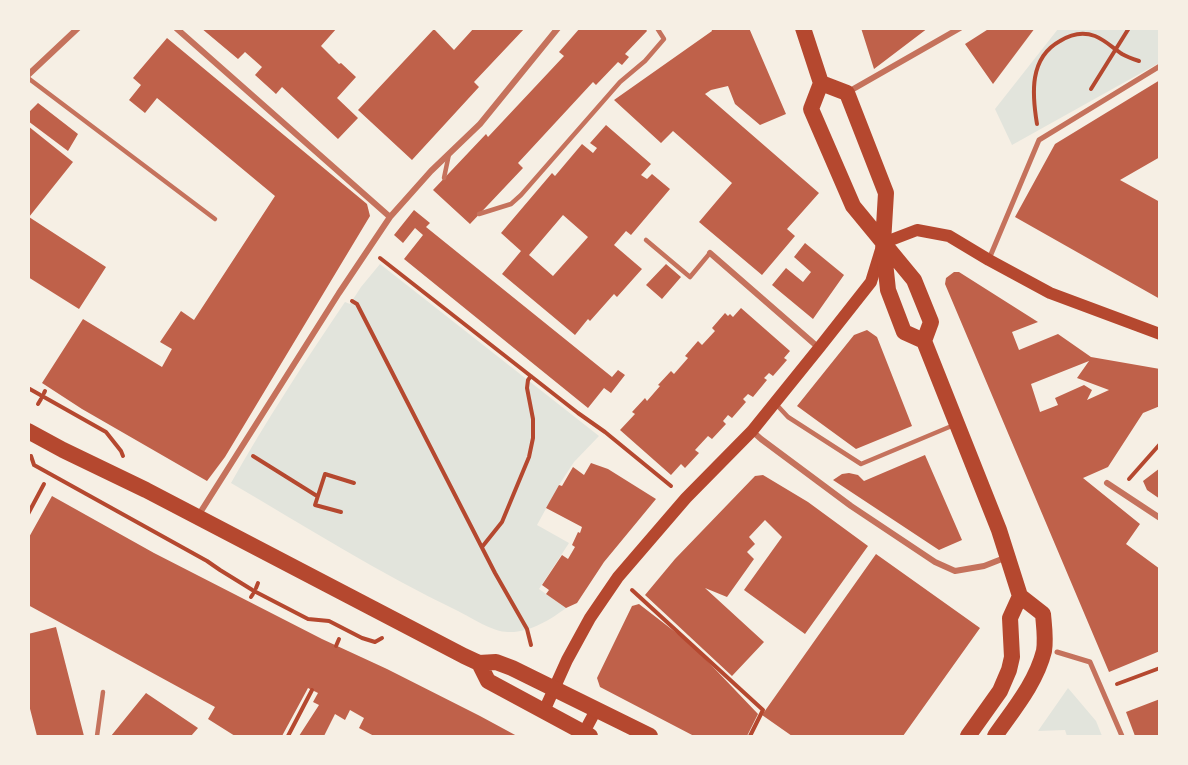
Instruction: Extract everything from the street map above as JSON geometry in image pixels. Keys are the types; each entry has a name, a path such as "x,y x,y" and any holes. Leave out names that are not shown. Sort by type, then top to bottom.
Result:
{"highway":[{"path":"803,28 821,83 811,109 852,206 914,280 931,322 924,341 999,530 1020,596 1043,614 1044,650 1032,681 995,736"},
{"path":"821,83 847,93 886,193 883,243 888,290 904,332 924,341"},
{"path":"28,431 479,663 496,662 512,668 650,736"},
{"path":"968,736 1000,691 1009,670 1012,657 1010,618 1020,596"},
{"path":"479,663 488,681 585,735"}],"main road":[{"path":"544,711 567,660 590,618 618,577 686,498 752,431 819,348 871,282 883,243 917,230 949,236 1050,293 1160,334"},
{"path":"585,735 596,710"}],"street":[{"path":"28,77 78,28"},
{"path":"176,28 390,217"},
{"path":"197,517 390,217 480,124 558,28"},
{"path":"847,93 960,28"},
{"path":"989,260 1039,140 1158,67"},
{"path":"710,253 819,348"},
{"path":"752,431 851,506 935,562 955,571 984,567 1007,556"},
{"path":"1107,483 1160,518"},
{"path":"1057,652 1090,662 1122,736"}],"lane":[{"path":"479,214 511,204 521,195 620,82 656,49 664,39 657,28"},
{"path":"28,77 215,219"},
{"path":"444,178 450,153"},
{"path":"646,240 690,277 710,253"},
{"path":"775,403 788,417 861,464 957,424"},
{"path":"97,736 103,692"}],"path":[{"path":"1071,120 1129,28"},
{"path":"1039,140 1033,90 1041,57 1053,45 1068,36 1084,33 1096,36 1135,60 1158,67"},
{"path":"369,249 605,432 686,498"},
{"path":"339,293 357,304 495,573 527,629 531,645"},
{"path":"482,547 502,522 529,457 533,438 533,419 527,388 531,376"},
{"path":"28,388 106,432 121,451"},
{"path":"1119,491 1160,444"},
{"path":"240,448 316,496"},
{"path":"34,465 207,561 254,591 308,619 328,621 375,642 402,624"},
{"path":"341,512 315,505 316,496 325,474 354,483"},
{"path":"28,514 44,484"},
{"path":"618,577 763,710 750,736"},
{"path":"336,646 339,639"},
{"path":"1102,690 1160,668"},
{"path":"288,736 312,690"}],"shaded area":[{"path":"1058,29 1159,29 1159,63 1012,145 995,109"},
{"path":"380,264 599,436 574,462 537,525 569,543 539,589 566,608 539,625 516,632 489,627 371,565 231,483 286,391 345,302 350,304"},
{"path":"1068,688 1096,721 1102,736 1067,736 1065,730 1038,731"}],"building":[{"path":"201,28 337,28 321,46 356,77 337,98 358,118 338,139 282,87 276,94 255,75 262,67 245,52 238,59"},
{"path":"474,28 525,28 474,82 479,87 412,160 358,110 434,29 454,50"},
{"path":"580,28 645,28 647,31 625,54 629,57 622,65 618,62 596,85 593,82 518,163 523,168 470,224 433,190 486,134 488,137 564,56 559,52"},
{"path":"711,28 749,28 786,114 760,125 735,104 728,86 711,90 705,94 819,193 787,229 795,236 762,275 699,222 732,183 673,131 661,143 614,100 712,31"},
{"path":"861,28 928,28 874,69"},
{"path":"990,28 1035,28 993,84 965,44"},
{"path":"167,38 367,204 370,216 225,457 207,481 82,409 42,383 83,319 162,367 172,349 160,342 181,311 194,320 275,196 157,98 145,113 129,100 141,85 133,78"},
{"path":"1160,80 1160,157 1120,180 1160,202 1160,299 1015,217 1055,144"},
{"path":"38,103 78,134 68,151 28,121 28,113"},
{"path":"606,125 651,164 641,175 647,179 652,174 670,189 631,235 626,231 614,245 642,269 617,297 614,294 575,335 502,274 521,251 501,233 552,173 555,176 582,144 593,153 597,148 590,143","holes":["563,215 588,237 553,276 529,255"]},
{"path":"28,126 73,162 29,217 106,267 79,309 28,277"},
{"path":"414,210 430,223 426,227 612,377 618,370 625,375 611,393 604,388 588,408 404,259 423,235 415,228 403,243 394,235"},
{"path":"805,243 844,275 813,319 772,285 786,268 803,282 811,272 794,257"},
{"path":"666,264 681,277 662,299 646,285"},
{"path":"954,272 959,272 1038,322 1012,332 1019,350 1058,334 1091,357 1160,369 1160,406 1143,413 1108,467 1083,478 1140,524 1126,544 1160,569 1160,651 1109,672 945,284 946,278","holes":["1089,361 1077,378 1109,390 1087,400 1092,390 1084,385 1055,398 1058,405 1040,412 1031,384"]},
{"path":"741,308 790,351 784,358 787,360 773,376 769,373 764,378 767,380 753,397 748,394 743,399 746,402 732,418 728,415 723,421 726,424 712,439 708,436 695,450 699,453 685,468 681,464 671,475 620,430 635,414 632,412 645,398 647,401 671,371 674,374 688,358 685,356 698,341 702,345 715,331 712,328 725,313 733,317"},
{"path":"867,330 877,337 912,426 856,449 797,406 854,335"},
{"path":"925,455 962,540 939,550 833,480 842,474 849,473 858,475 864,481"},
{"path":"591,463 608,469 656,499 604,562 577,603 566,608 546,594 549,590 542,585 562,555 568,559 575,547 572,545 582,527 546,508 573,467 584,475"},
{"path":"1160,468 1160,499 1147,490 1143,481"},
{"path":"763,475 808,502 868,546 805,634 744,590 782,537 765,520 749,537 755,544 747,552 754,559 727,597 705,588 764,642 732,676 645,595 675,559 755,476"},
{"path":"52,496 154,553 517,736 374,736 359,728 364,718 350,710 345,720 335,714 324,736 299,736 319,705 313,702 318,693 308,688 282,736 235,736 208,719 215,707 28,605 28,539"},
{"path":"876,554 980,628 903,736 792,736 762,715"},
{"path":"639,604 692,645 758,714 747,736 694,736 600,687 597,678 632,606"},
{"path":"56,627 84,736 37,736 28,701 28,634"},
{"path":"146,693 198,728 191,736 111,736"},
{"path":"1160,699 1160,736 1135,736 1126,712"}]}
